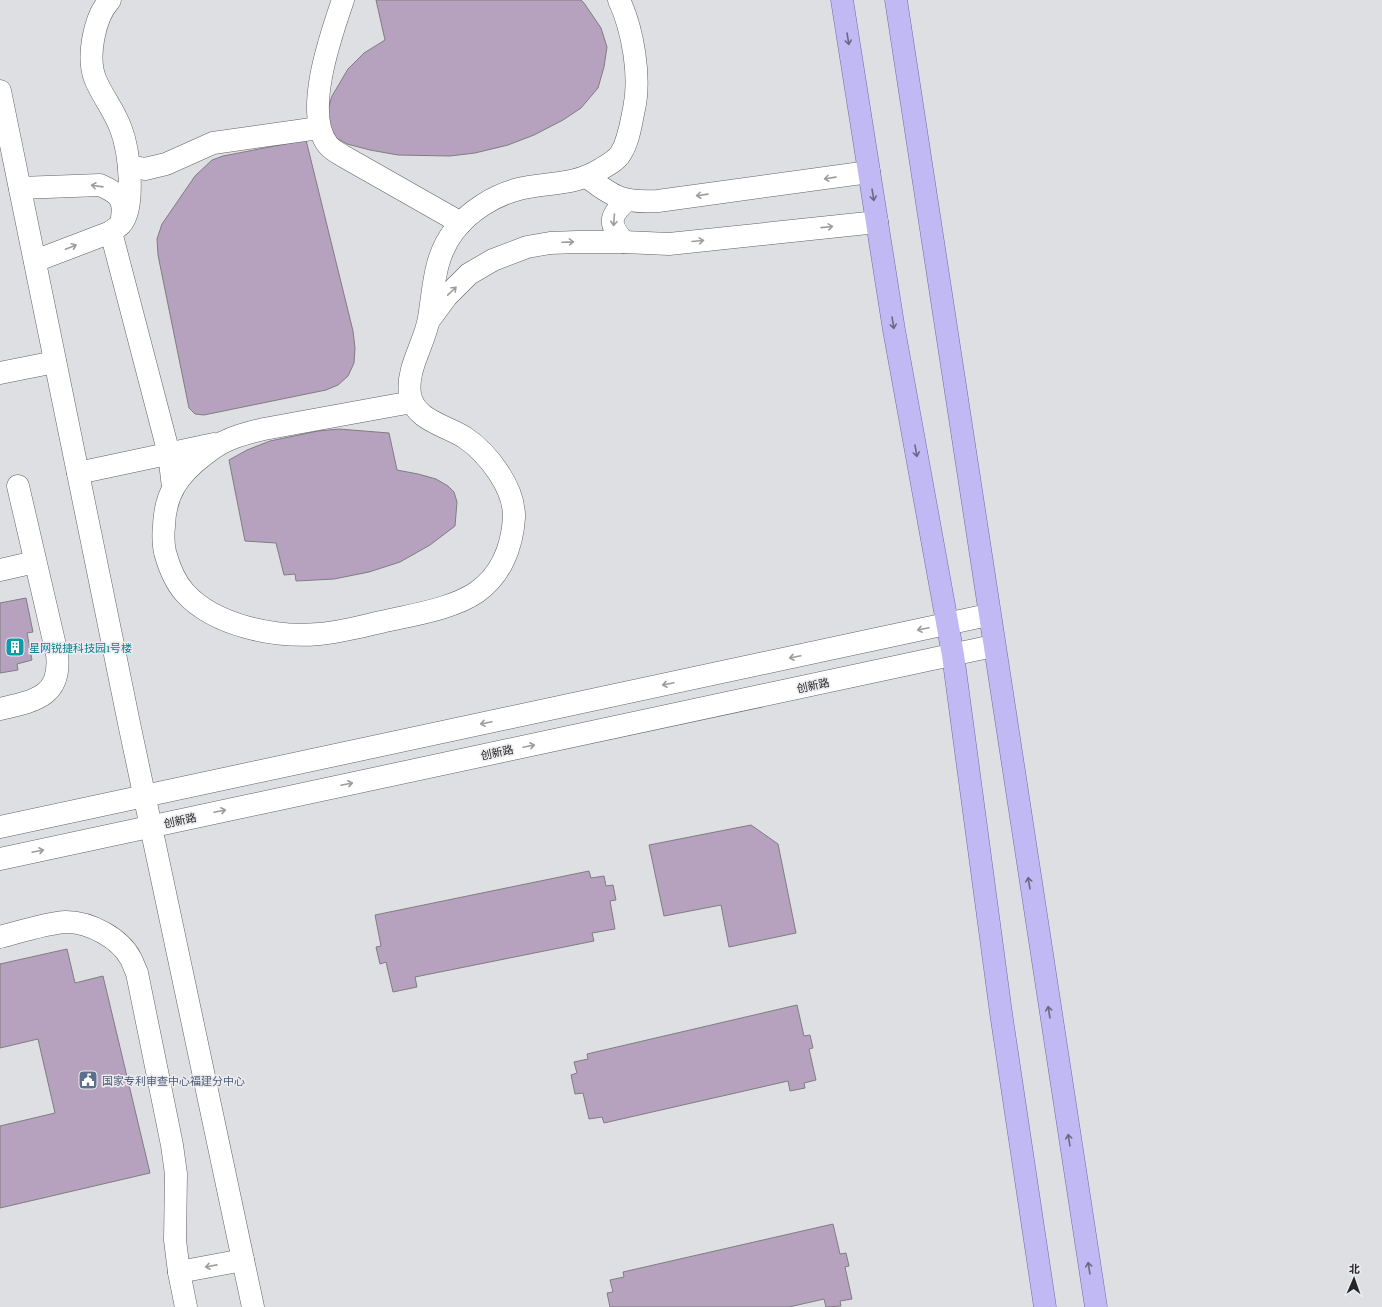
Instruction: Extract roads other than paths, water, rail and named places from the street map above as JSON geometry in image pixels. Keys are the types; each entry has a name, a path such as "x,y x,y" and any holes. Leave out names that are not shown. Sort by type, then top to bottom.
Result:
{"main road":[{"path":"842,0 894,330 953,655 1000,1012 1044,1307"},
{"path":"896,0 1055,1054 1096,1307"}],"street":[{"path":"35,261 116,228 126,214 129,202 129,166 121,129 95,78 92,61 93,40 97,23 105,5 110,0"},
{"path":"342,0 326,55 319,88 317,112 319,128 328,146 343,156 461,222"},
{"path":"223,442 187,469 173,487 167,501 164,521 163,543 174,577 184,592 197,604 211,613 247,627 267,632 293,635 316,635 338,632 412,615 450,604 477,592 488,582 500,567 508,550 514,514 511,498 504,482 483,455 464,438 420,414 412,402 410,379 428,322 437,262 453,232 461,222 480,206 499,196 529,187 580,180 607,166 620,155 628,138 637,96 637,72 625,12 620,0"},
{"path":"0,92 151,826 253,1307"},
{"path":"129,166 145,169 166,164 213,143 319,128"},
{"path":"587,177 611,195 627,200 642,202 869,172"},
{"path":"20,188 100,185 110,189 119,196 123,204 116,228 169,454 173,487"},
{"path":"624,242 614,231 612,220 616,210 627,200"},
{"path":"428,322 447,296 469,274 493,260 526,247 550,243 624,242 669,244 877,222"},
{"path":"0,373 55,362"},
{"path":"78,473 223,442 242,434 264,429 412,402"},
{"path":"0,708 29,702 41,697 56,678 58,665 57,654 18,486"},
{"path":"0,570 35,562"},
{"path":"0,827 988,615"},
{"name":"创新路","path":"0,859 993,646"},
{"path":"0,937 60,923 67,922 82,924 111,937 122,947 131,959 136,973 172,1145 176,1174 175,1240 179,1272 186,1307"},
{"path":"179,1272 243,1260"}],"place":[{"name":"星网锐捷科技园1号楼","path":"15,647"},
{"name":"国家专利审查中心福建分中心","path":"88,1080"}]}
